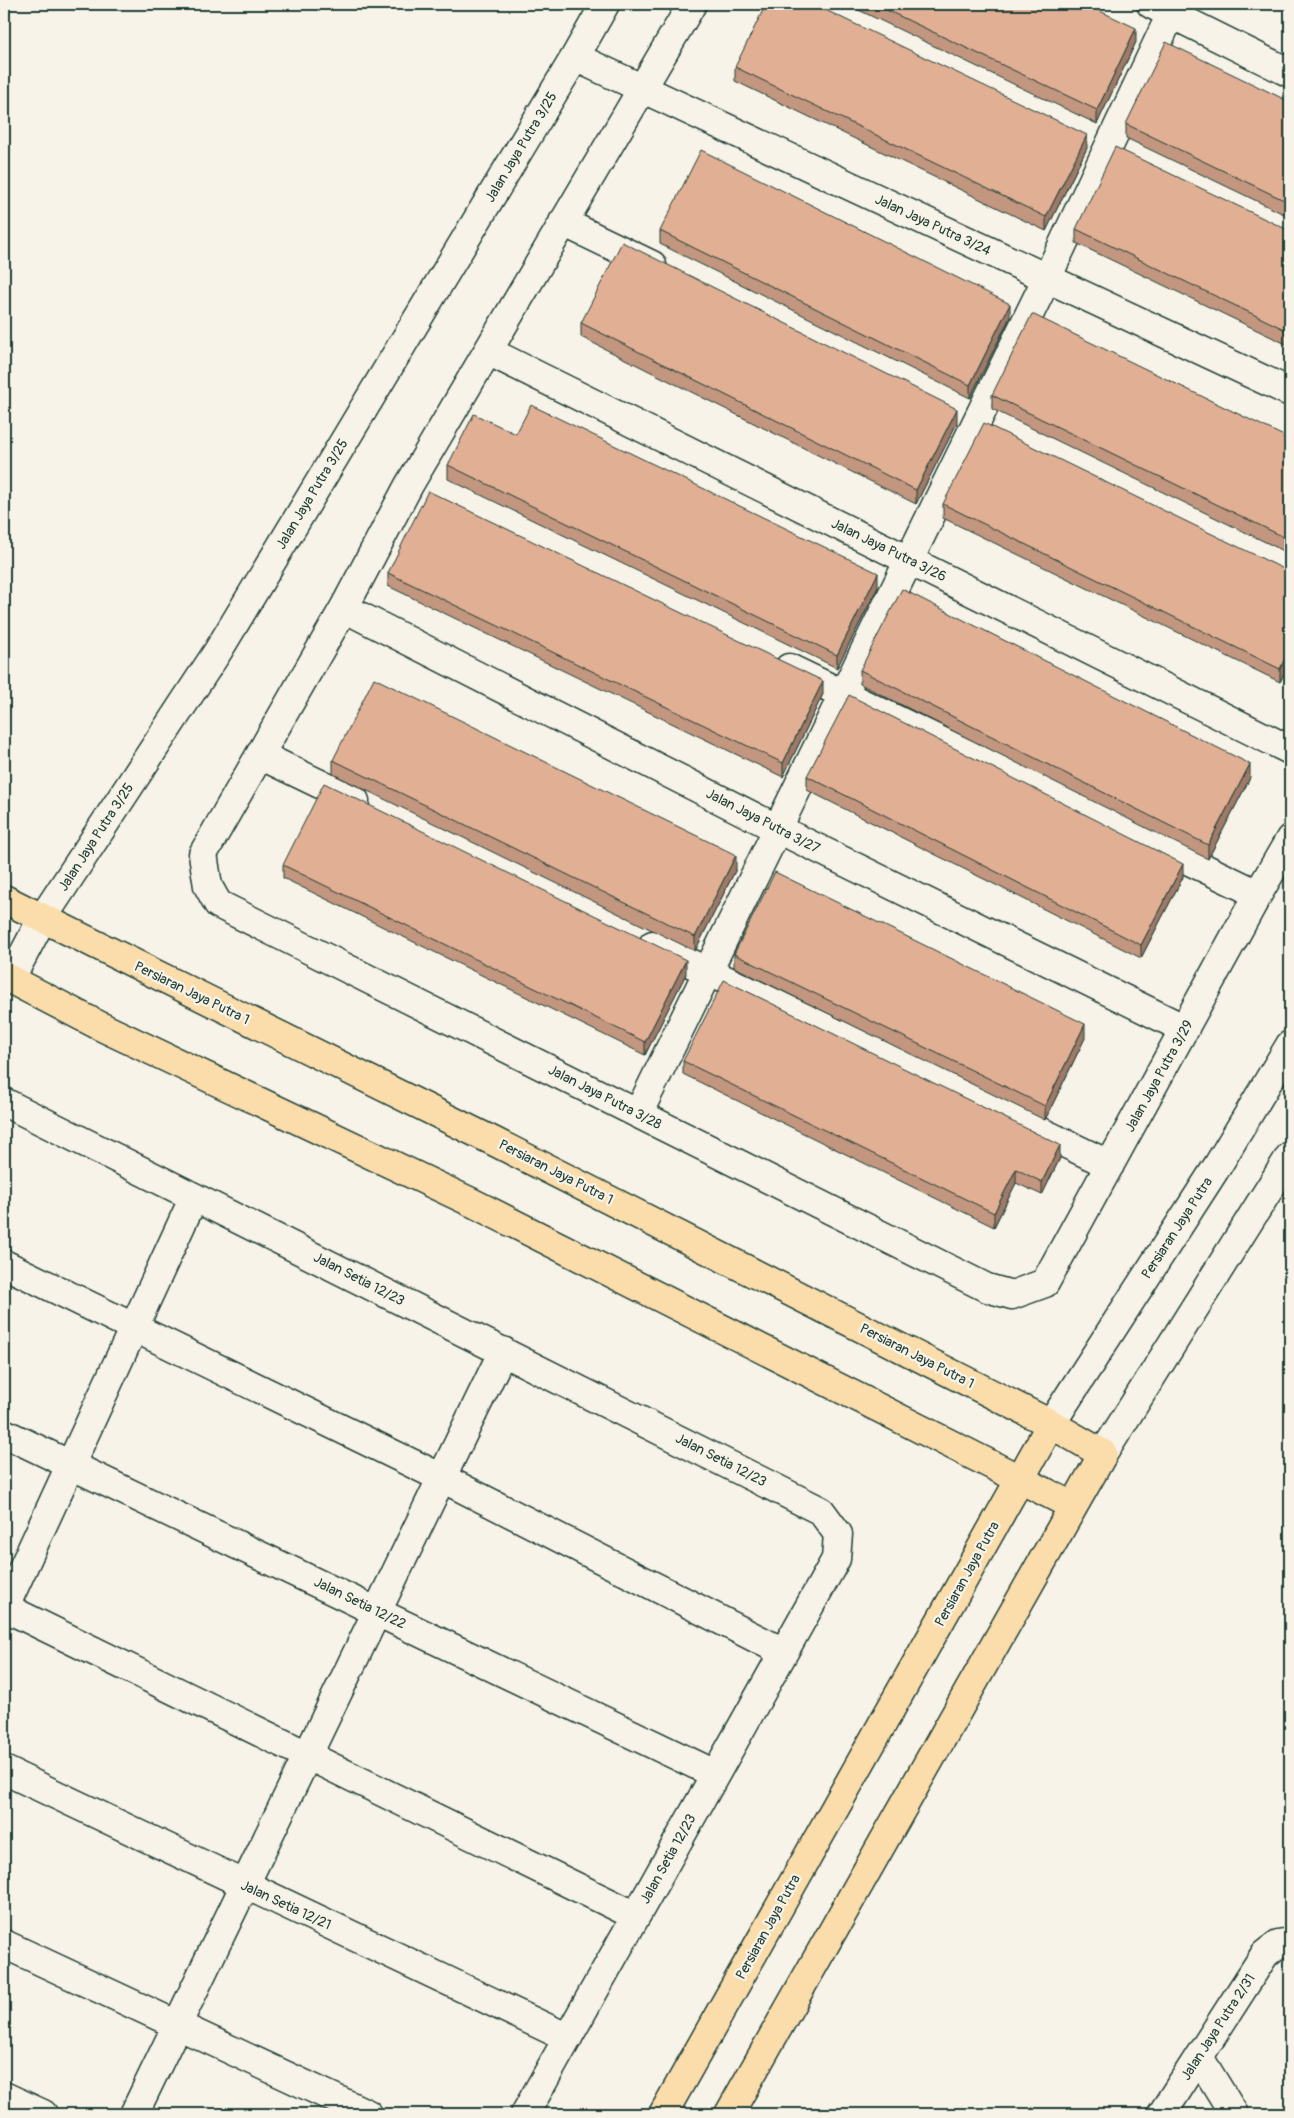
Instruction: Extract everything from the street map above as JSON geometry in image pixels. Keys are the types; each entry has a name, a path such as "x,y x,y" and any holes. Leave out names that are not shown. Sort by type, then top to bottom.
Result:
{"main road":[{"name":"Persiaran Jaya Putra 1","path":"4,899 504,1146 1051,1424 1103,1454"},
{"path":"7,978 102,1027 473,1203 1073,1506"},
{"name":"Persiaran Jaya Putra","path":"663,2114 1051,1424"},
{"path":"729,2114 1103,1454"}],"street":[{"name":"Jalan Jaya Putra 3/25","path":"7,978 42,919 218,651 605,4"},
{"path":"376,811 260,755 344,608 409,484 692,4"},
{"path":"638,1114 909,560 968,417 1047,278 1098,146 1161,9 1290,73"},
{"name":"Jalan Jaya Putra 3/24","path":"575,57 1290,392"},
{"path":"1098,146 1133,163"},
{"path":"563,222 671,274"},
{"name":"Jalan Jaya Putra 3/26","path":"488,352 1290,750"},
{"path":"968,417 1004,434"},
{"path":"409,484 436,497"},
{"name":"Jalan Jaya Putra 3/27","path":"344,608 778,829 1185,1029"},
{"path":"764,656 1258,894"},
{"name":"Jalan Jaya Putra 3/28","path":"260,755 203,854 208,886 218,904 986,1288 1012,1295"},
{"name":"Jalan Jaya Putra 3/29","path":"1012,1295 1045,1283 1290,839"},
{"path":"628,932 1110,1165"},
{"name":"Persiaran Jaya Putra","path":"1051,1424 1218,1165 1290,1046"},
{"name":"Jalan Setia 12/23","path":"4,1102 821,1510 838,1534 836,1558 525,2114"},
{"path":"1103,1454 1290,1156"},
{"path":"194,1197 4,1608 636,1916"},
{"path":"4,1264 442,1478 783,1652"},
{"path":"134,2114 504,1352"},
{"name":"Jalan Setia 12/22","path":"4,1433 715,1774"},
{"name":"Jalan Setia 12/21","path":"4,1770 568,2038"},
{"name":"Jalan Jaya Putra 2/31","path":"1162,2114 1265,1954 1284,1943"},
{"path":"4,1944 368,2114"},
{"path":"1199,2057 1234,2114"},
{"path":"4,2096 43,2114"}],"building":[{"path":"766,4 813,4 1087,135 1046,217 735,67"},
{"path":"874,4 1085,4 1136,28 1097,110"},
{"path":"1166,42 1290,102 1290,203 1126,124"},
{"path":"1115,147 1290,231 1290,332 1076,229"},
{"path":"701,150 1010,304 970,385 660,231"},
{"path":"622,242 957,409 916,490 581,323"},
{"path":"1032,314 1290,439 1290,540 992,395"},
{"path":"531,405 878,573 837,655 448,465 474,414 516,434"},
{"path":"984,423 1290,572 1290,648 1280,669 943,504"},
{"path":"428,491 823,681 783,763 388,573"},
{"path":"902,589 1250,764 1208,845 860,670"},
{"path":"374,678 736,855 695,937 333,760"},
{"path":"849,695 1183,864 1141,945 807,776"},
{"path":"324,783 686,960 645,1042 283,865"},
{"path":"775,872 1085,1024 1045,1106 734,954"},
{"path":"724,980 1060,1145 1042,1182 1016,1169 994,1213 683,1061"}]}
